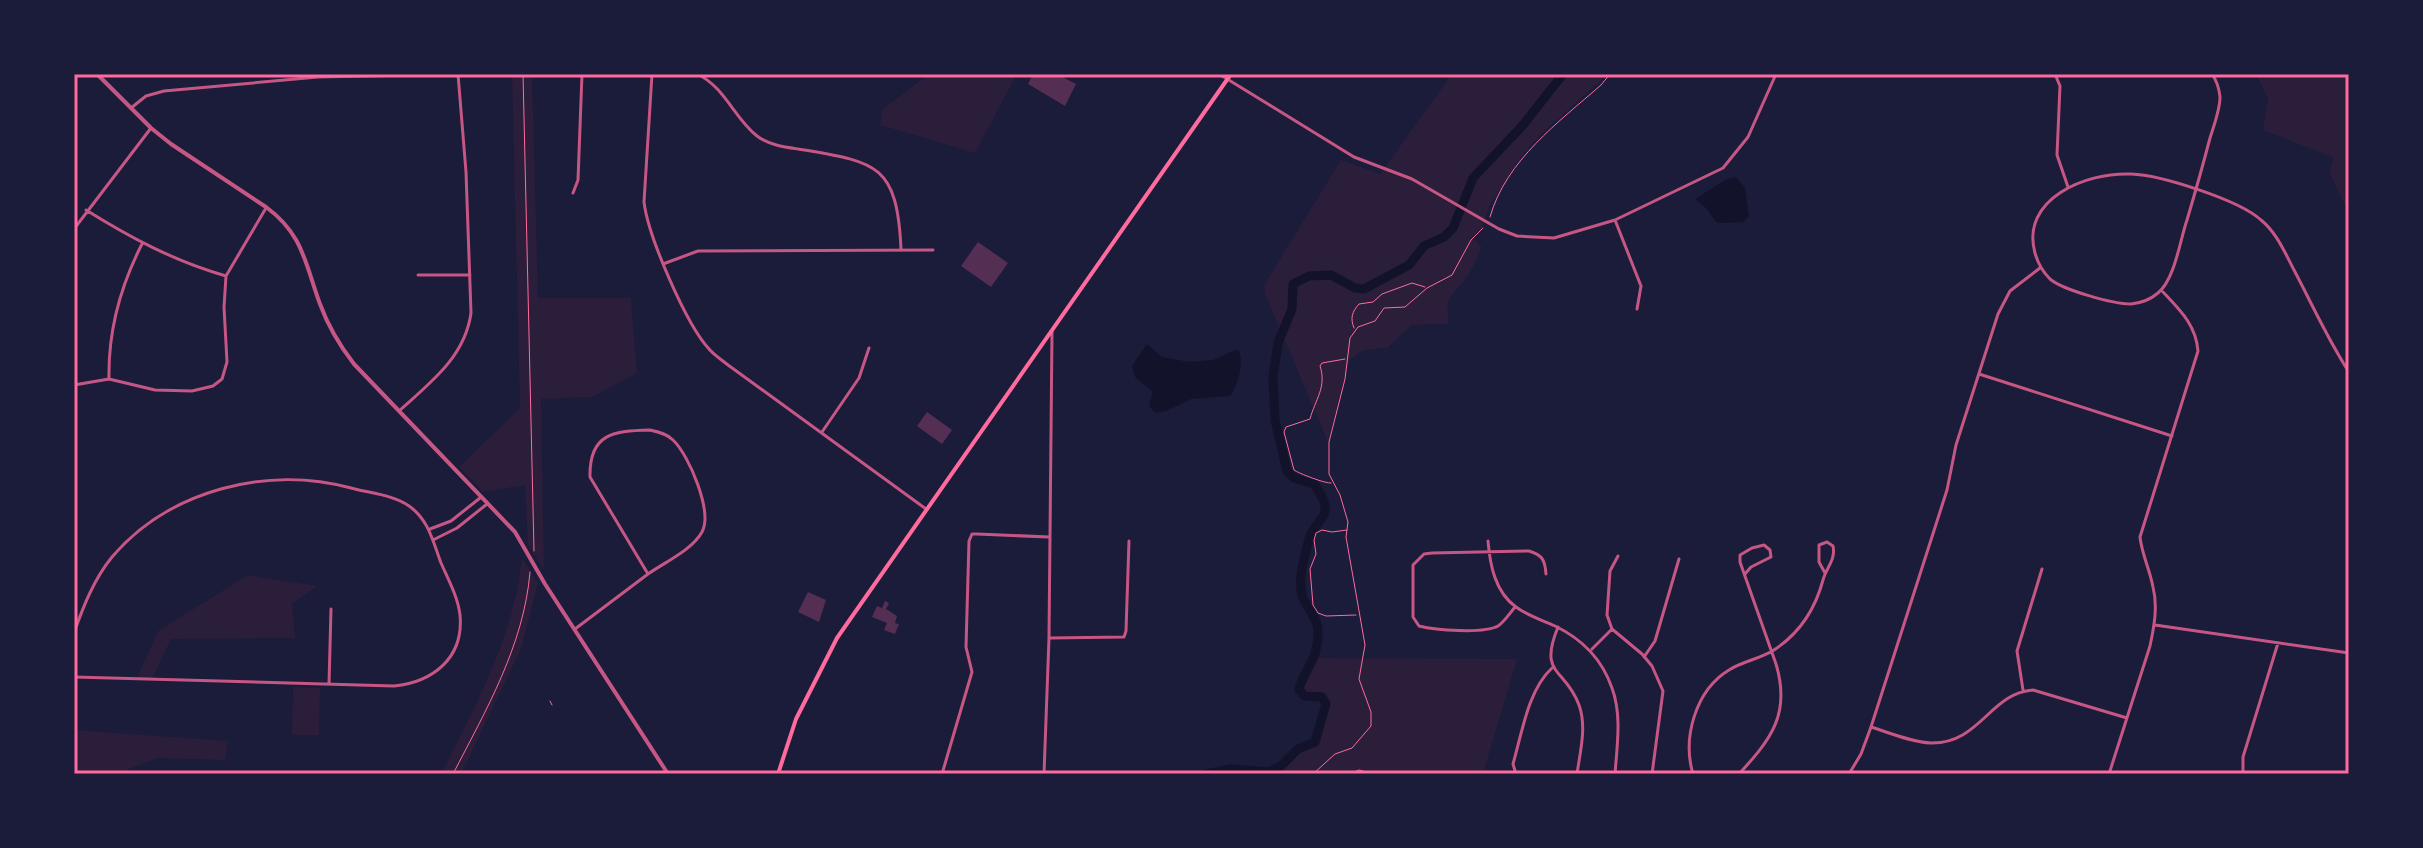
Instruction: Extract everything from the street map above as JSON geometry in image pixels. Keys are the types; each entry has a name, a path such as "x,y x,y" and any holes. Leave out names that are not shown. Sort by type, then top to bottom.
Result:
{"main road":[{"path":"778,774 796,719 837,638 1229,77"}],"street":[{"path":"97,74 151,128 282,218 304,252 320,304 341,347 515,532 668,774"},
{"path":"131,108 146,96 164,91 318,77 458,74 466,172 471,313 468,331 453,360 399,411"},
{"path":"573,193 578,180 582,74"},
{"path":"652,74 644,202 648,228 696,331 709,349 926,509"},
{"path":"697,74 717,87 757,136 770,143 853,159 870,166 891,189 897,205 901,249"},
{"path":"1219,74 1229,77 1354,157 1412,179 1487,223 1517,236 1554,238 1615,220 1723,168 1748,137 1776,74"},
{"path":"2055,74 2060,86 2057,155 2068,187"},
{"path":"2212,74 2218,83 2220,98 2196,190 2175,261 2162,290 2148,300 2122,303 2069,289 2053,281 2040,268 2032,233 2038,213 2050,198 2068,187 2110,175 2132,174 2196,190 2248,209 2275,235 2349,372"},
{"path":"74,229 151,128"},
{"path":"74,385 109,379 155,390 192,391 213,386 222,379 227,362 226,276 266,207"},
{"path":"86,210 142,244 226,276"},
{"path":"1615,220 1641,286 1637,309"},
{"path":"109,379 114,318 142,244"},
{"path":"663,264 698,251 933,250"},
{"path":"1849,774 1871,727 1947,490 1956,445 2003,300 2040,268"},
{"path":"418,275 470,275"},
{"path":"2109,774 2154,625 2155,595 2140,537 2198,351 2197,339 2188,319 2162,290"},
{"path":"1044,774 1049,638 1052,332"},
{"path":"822,432 859,378 869,348"},
{"path":"1979,374 2172,436"},
{"path":"575,629 695,541 706,521 704,501 685,457 671,438 650,430 615,432 594,448 589,462 590,477 648,574"},
{"path":"74,633 95,583 110,559 129,539 158,517 190,501 276,478 321,480 407,505 430,529 460,615 457,643 450,657 434,674 412,684 74,677"},
{"path":"430,529 451,521 480,498"},
{"path":"433,540 457,528 487,504"},
{"path":"942,774 972,672 966,647 969,541 972,534 1049,537"},
{"path":"1049,638 1124,637 1129,541"},
{"path":"1488,541 1492,572 1515,607 1577,638 1591,650 1607,676 1618,719 1615,774"},
{"path":"1693,774 1692,726 1706,689 1733,667 1772,651 1798,630 1810,614 1834,553 1833,546 1827,542 1819,545 1817,552 1825,573"},
{"path":"1739,774 1765,744 1779,717 1781,681 1745,574 1740,555 1743,551 1764,545 1770,550 1771,557 1751,567 1745,574"},
{"path":"1515,607 1500,625 1488,629 1431,629 1419,626 1413,617 1413,565 1418,558 1432,553 1489,551 1539,554 1545,562 1546,574"},
{"path":"1618,556 1610,571 1607,615 1612,629 1644,657 1658,677 1663,691 1652,774"},
{"path":"1644,657 1655,641 1679,559"},
{"path":"2023,690 2017,651 2042,569"},
{"path":"329,684 331,609"},
{"path":"2154,625 2349,653"},
{"path":"1558,627 1549,654 1552,668 1572,691 1580,707 1582,740 1577,774"},
{"path":"1591,650 1612,629"},
{"path":"2243,774 2243,757 2278,643"},
{"path":"1516,774 1513,764 1536,691 1541,678 1552,668"},
{"path":"1871,727 1920,742 1948,742 1970,733 2009,697 2023,690 2046,691 2127,718"}],"path":[{"path":"523,74 534,556"},
{"path":"1313,774 1335,754 1352,748 1371,726 1371,712 1359,679 1365,645 1346,537 1348,522 1327,460 1345,379 1348,344 1355,330 1375,321 1384,308 1405,307 1427,288 1452,275 1471,240 1487,223 1495,201 1531,148 1610,74"},
{"path":"1355,330 1351,321 1352,312 1359,304 1373,302 1382,294 1412,283 1427,288"},
{"path":"1333,483 1321,482 1294,470 1284,432 1295,422 1310,419 1322,392 1322,363 1347,358"},
{"path":"1347,530 1322,530 1316,533 1316,554 1310,569 1313,605 1318,613 1326,616 1359,614"},
{"path":"453,774 495,691 515,642 531,567"},
{"path":"550,701 552,705"},
{"path":"1349,774 1359,770 1374,774"}],"shaded area":[{"path":"512,74 532,74 538,298 631,298 637,373 592,397 541,399 544,570 528,545 525,485 483,492 459,467 520,408"},
{"path":"929,74 1017,74 975,153 880,125 883,109"},
{"path":"1452,74 1608,74 1538,137 1520,158 1489,207 1482,228 1472,237 1482,247 1469,274 1450,297 1449,324 1412,325 1387,348 1363,350 1349,360 1328,442 1265,294 1264,285 1341,160 1380,174"},
{"path":"2256,74 2349,74 2349,214 2329,172 2334,158 2263,130 2268,99"},
{"path":"1736,177 1745,188 1749,216 1743,222 1717,223 1695,199 1727,179"},
{"path":"1147,344 1162,357 1189,362 1213,360 1239,351 1239,374 1230,396 1191,399 1156,413 1149,406 1153,392 1135,377 1132,366"},
{"path":"522,558 538,583 521,649 461,774 441,774 502,643 511,616"},
{"path":"248,575 317,586 292,604 295,638 171,639 152,679 137,678 158,631"},
{"path":"1315,658 1517,659 1483,774 1269,774 1284,764 1295,751 1314,743 1318,736 1326,701 1320,697 1304,696 1299,690"},
{"path":"293,687 320,688 319,735 292,735"},
{"path":"74,730 228,741 225,760 158,758 116,774 74,774"}],"building":[{"path":"1033,74 1057,74 1076,84 1065,106 1028,84"},
{"path":"978,242 1008,263 991,287 961,266"},
{"path":"927,412 952,430 942,444 917,426"},
{"path":"808,592 826,600 819,622 798,612"},
{"path":"885,601 889,603 886,609 897,616 895,623 899,624 895,634 884,630 887,623 872,617 877,606 882,608"}],"waterway":[{"path":"1206,774 1231,769 1269,772 1281,766 1298,749 1315,742 1326,704 1322,697 1304,696 1299,689 1314,656 1318,631 1315,618 1303,598 1302,570 1311,534 1323,516 1325,504 1314,484 1294,478 1287,471 1275,420 1273,377 1278,343 1292,309 1293,284 1309,276 1331,275 1355,288 1364,289 1409,265 1424,246 1444,237 1453,228 1473,178 1523,125 1563,74"}]}
